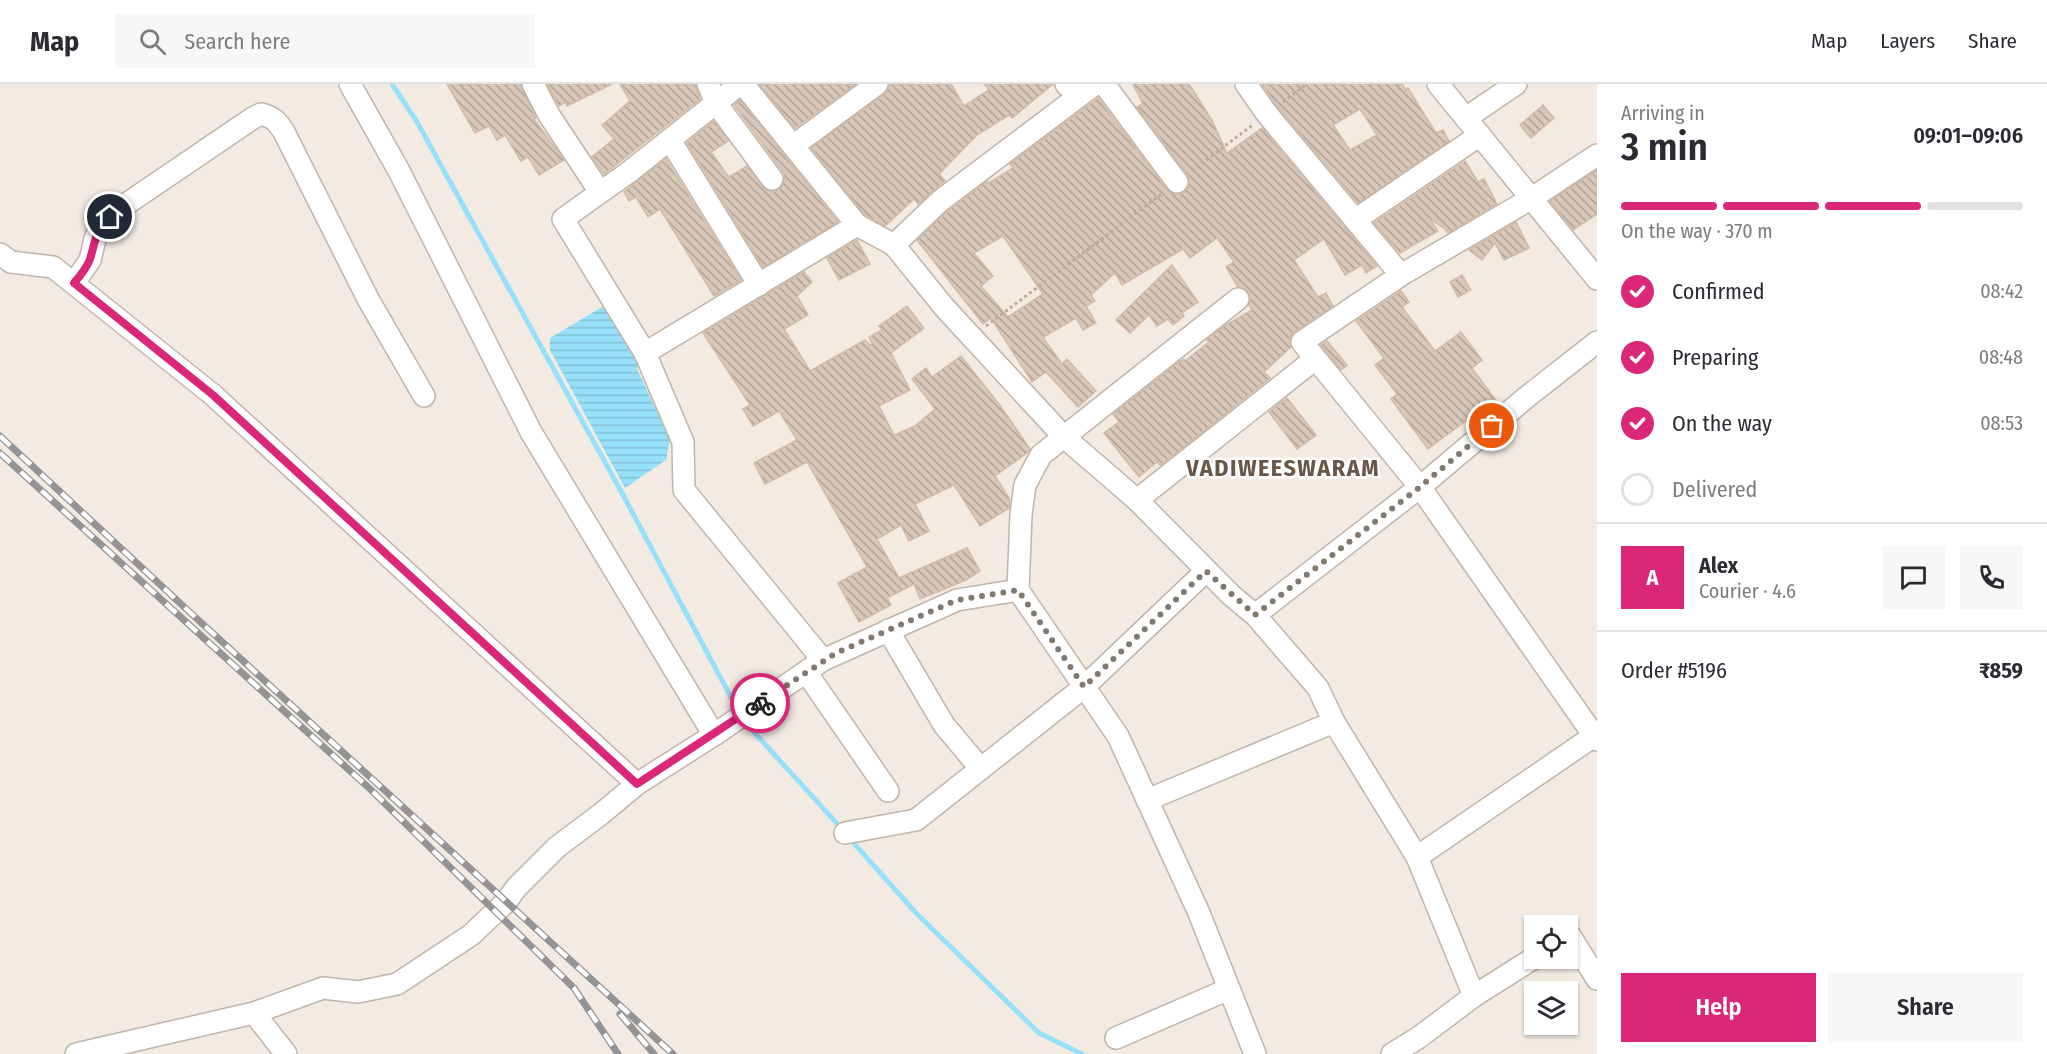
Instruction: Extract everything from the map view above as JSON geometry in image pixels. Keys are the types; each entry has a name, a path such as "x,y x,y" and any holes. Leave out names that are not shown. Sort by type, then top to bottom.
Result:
{"street":[{"path":"350,84 399,171 531,432 714,735"},
{"path":"532,84 549,115 600,192"},
{"path":"708,84 717,104 772,179"},
{"path":"888,791 814,666 684,490 683,442 645,353 563,219 742,84 857,225 894,245 944,306 1064,437 1137,500 1206,571 1255,615 1318,687 1334,722 1417,857 1474,996"},
{"path":"793,146 877,84"},
{"path":"894,245 940,201 1072,91 1095,84"},
{"path":"1104,84 1177,182"},
{"path":"1246,84 1267,114 1401,275"},
{"path":"1438,84 1597,279"},
{"path":"1466,118 1516,84"},
{"path":"74,283 90,260 94,238 101,225 119,209 254,118 261,114 271,117 277,121 284,132 368,299 424,396"},
{"path":"1354,220 1480,135"},
{"path":"670,140 759,285"},
{"path":"1417,857 1596,736 1420,487 1302,342 1401,275 1532,198 1597,155"},
{"path":"645,353 857,225"},
{"path":"0,254 11,262 53,267 213,395 637,784"},
{"path":"1238,299 1041,455 1025,484 1021,514 1018,590 1118,736 1199,913 1255,1054"},
{"path":"1255,615 1420,487 1527,396 1597,342"},
{"path":"1137,500 1315,359"},
{"path":"845,833 916,820 1084,687 1206,571"},
{"path":"76,1054 254,1013 323,988 358,993 397,984 471,935 506,902 516,888 557,847 637,784 714,735 814,666 957,600 1018,590"},
{"path":"888,630 944,725 981,769"},
{"path":"1146,800 1334,722"},
{"path":"1578,949 1597,979"},
{"path":"1392,1054 1424,1046 1474,996 1524,964"},
{"path":"1116,1038 1229,989"},
{"path":"254,1013 286,1054"}],"path":[{"path":"973,336 1307,84"}],"water":[{"path":"607,304 641,359 637,369 670,440 666,460 625,488 550,350 550,338"}],"building":[{"path":"447,84 520,84 536,118 534,119 564,160 539,175 528,157 521,161 505,135 497,140 489,126 475,133"},
{"path":"547,84 612,84 567,106 566,102 559,106"},
{"path":"620,84 695,84 700,99 604,174 592,157 614,139 602,125 630,101"},
{"path":"759,84 856,84 795,128"},
{"path":"890,84 951,84 964,106 989,90 984,84 1053,84 1012,118 1009,115 977,135 939,174 945,181 918,204 914,199 885,226 865,215 811,148 885,94"},
{"path":"1133,84 1189,84 1212,120 1227,153 1262,128 1377,266 1366,273 1362,265 1345,275 1324,239 1294,260 1318,297 1326,293 1333,306 1294,332 1290,337 1291,347 1264,372 1270,378 1175,454 1160,465 1157,462 1139,477 1104,433 1119,422 1113,414 1179,362 1184,359 1185,361 1209,342 1207,340 1224,326 1252,310 1249,305 1251,298 1248,292 1238,287 1226,267 1234,262 1217,238 1190,258 1183,249 1122,285 1115,273 1091,295 1095,301 1086,306 1096,323 1083,330 1076,318 1045,336 1044,339 1062,364 1067,359 1096,391 1078,407 1046,372 1032,382 991,318 983,324 917,240 948,211 987,181 989,183 1013,168 1010,164 1098,98 1167,190 1173,194 1184,193 1189,186 1188,175 1137,107 1143,104","holes":["1003,236 1043,294 1008,317 981,286 993,276 974,253"]},
{"path":"1262,84 1402,84 1406,90 1408,88 1436,133 1443,130 1449,141 1358,203 1277,106","holes":["1360,109 1377,135 1350,150 1333,125"]},
{"path":"740,100 838,222 763,267 687,143 714,121 728,141 711,152 729,177 747,166 766,190 774,192 780,189 785,178 783,172 734,105"},
{"path":"1543,105 1554,118 1531,138 1520,125"},
{"path":"666,159 741,280 714,296 660,209 648,217 636,197 629,201 624,192"},
{"path":"1465,161 1478,182 1484,179 1497,204 1448,233 1430,219 1438,231 1400,253 1374,223"},
{"path":"1597,170 1597,214 1573,230 1550,201"},
{"path":"1516,222 1529,248 1504,260 1495,243 1482,260 1469,250"},
{"path":"857,240 870,264 839,280 827,258"},
{"path":"1172,265 1198,302 1182,313 1184,316 1173,325 1168,319 1157,326 1149,315 1130,333 1116,320"},
{"path":"804,272 812,282 797,296 808,315 784,329 810,371 865,340 870,345 872,344 869,337 882,330 879,326 907,306 924,328 891,353 910,390 879,406 894,435 915,426 935,409 912,379 926,368 932,377 961,356 999,404 1030,449 995,476 1010,500 1009,508 980,526 954,485 915,504 929,531 909,541 901,525 877,539 899,578 967,548 980,571 966,580 920,599 914,584 887,598 891,605 859,622 838,583 867,567 807,462 765,484 754,463 797,440 779,411 753,426 743,409 750,405 703,333"},
{"path":"1462,275 1471,290 1458,297 1450,282"},
{"path":"1401,291 1409,302 1402,307 1435,351 1461,332 1482,360 1472,368 1495,399 1428,449 1391,399 1397,394 1375,365 1384,358 1356,321"},
{"path":"1327,341 1347,365 1341,370 1321,345"},
{"path":"1287,398 1316,435 1297,449 1269,412"}],"waterway":[{"path":"392,84 417,122 622,493 734,703"},
{"path":"752,730 842,829"},
{"path":"850,839 917,914 1039,1033 1082,1054"}],"railway":[{"path":"0,436 673,1054"},
{"path":"0,453 370,789 574,988 618,1054"},
{"path":"620,1014 654,1054"}],"way so far":[{"path":"760,703 836,653 957,600 1018,590 1084,687 1206,571 1255,615 1420,487 1492,426"}],"district":[{"name":"VADIWEESWARAM","path":"1283,468"}],"route":[{"path":"110,217 101,225 94,238 90,260 74,283 213,395 637,784 760,703"}]}
